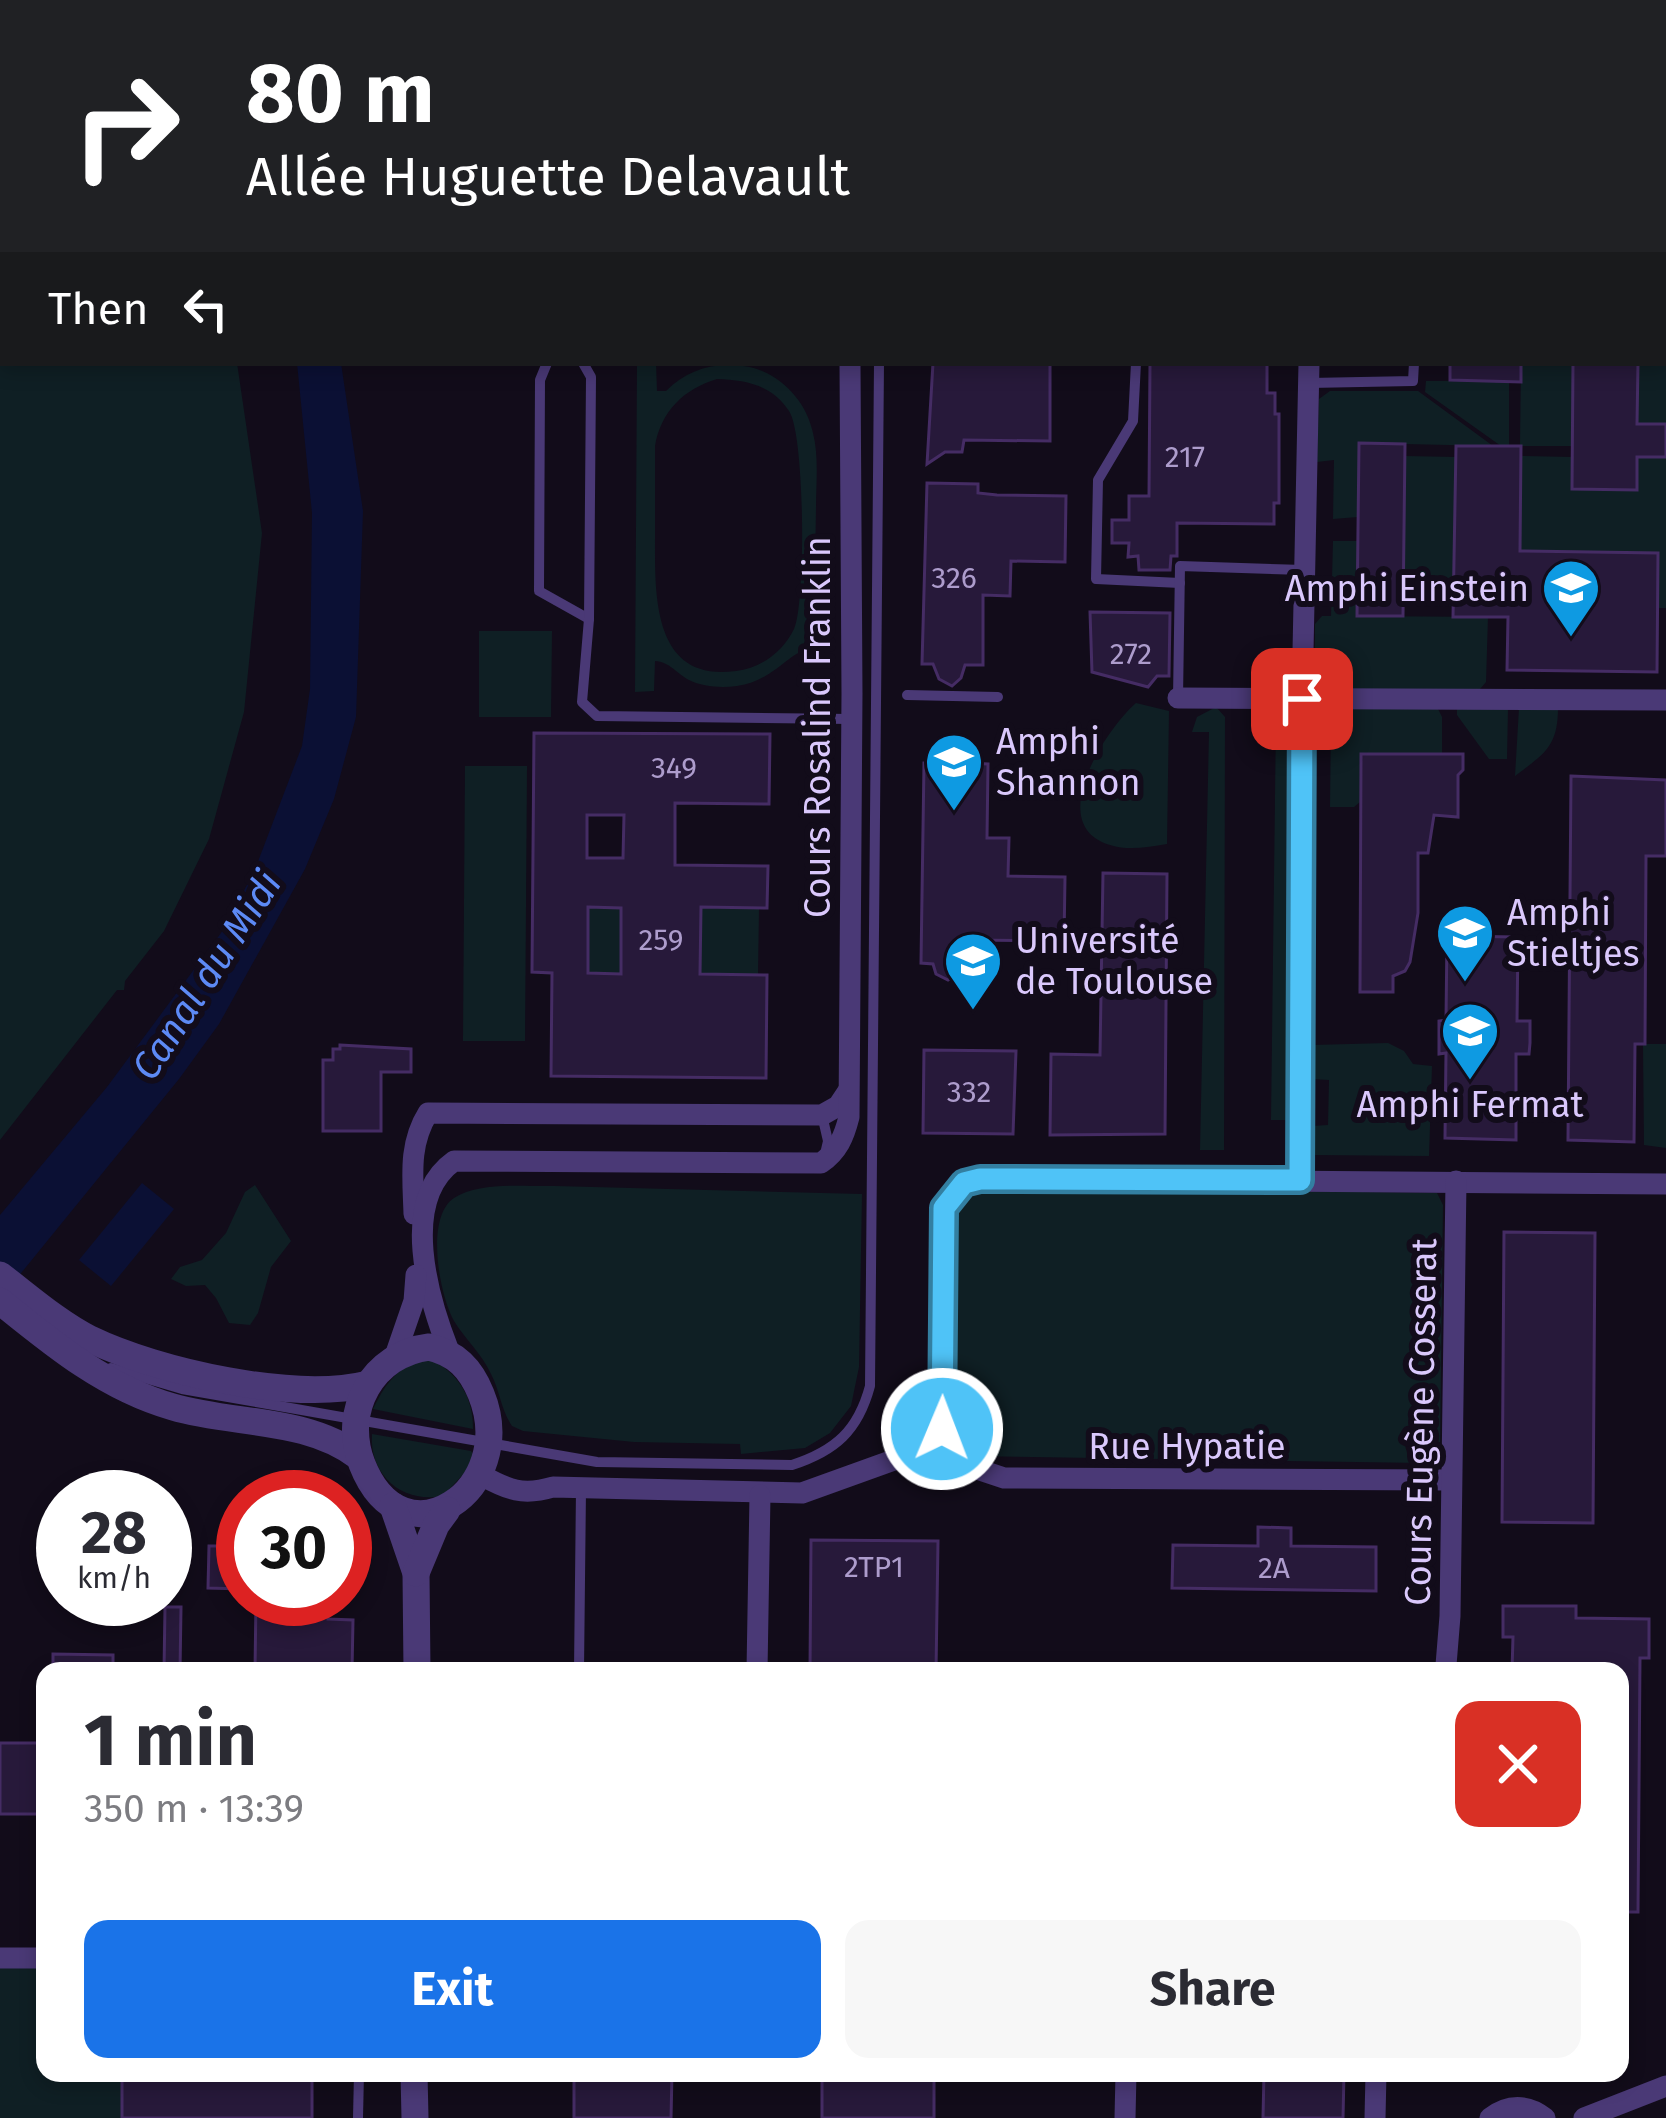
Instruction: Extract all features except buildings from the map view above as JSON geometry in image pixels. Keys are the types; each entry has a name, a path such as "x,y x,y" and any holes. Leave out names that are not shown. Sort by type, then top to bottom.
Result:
{"street":[{"name":"Cours Rosalind Franklin","path":"821,1163 833,1155 845,1136 848,1091 850,366"},
{"path":"1300,1180 1309,373"},
{"path":"1178,698 1666,700"},
{"path":"447,1510 411,1512 377,1493 359,1457 356,1420 368,1384 395,1356 414,1301 413,1151 416,1132 428,1113 822,1114 838,1106 848,1091"},
{"path":"448,1352 429,1300 424,1259 427,1191 436,1174 454,1161 821,1163"},
{"path":"481,1475 513,1492 528,1494 553,1487 802,1493 927,1448 936,1439 942,1412 944,1208 964,1183 980,1179 1666,1184"},
{"name":"Cours Eugène Cosserat","path":"1444,1662 1450,1616 1456,1181"},
{"path":"0,1275 65,1352 107,1380 196,1413 328,1437 359,1457"},
{"path":"0,1301 110,1348 177,1370 312,1390 368,1384"},
{"path":"395,1356 429,1347 448,1352 466,1367 486,1406 490,1444 481,1475 436,1526 416,1573"},
{"name":"Rue Hypatie","path":"936,1439 965,1465 1004,1478 1450,1480"},
{"path":"757,1662 760,1495"},
{"path":"393,1506 416,1573 417,1662"},
{"path":"0,1958 36,1958"},
{"path":"414,2082 414,2117"},
{"path":"1125,2118 1126,2082"},
{"path":"1375,2118 1376,2082"},
{"path":"1584,2118 1666,2086"},
{"path":"1490,2118 1505,2108 1520,2106 1545,2118"}],"lane":[{"path":"546,366 540,380 539,591 589,620"},
{"path":"586,366 591,377 589,620 582,702 597,716 852,719"},
{"path":"65,1352 148,1381 597,1462 792,1465 821,1455 857,1423 870,1386 879,366"},
{"path":"1136,366 1133,421 1098,480 1096,579 1180,583"},
{"path":"1309,373 1413,381 1414,366"},
{"path":"1178,698 1180,566 1304,569"},
{"path":"907,695 998,697"},
{"path":"821,1163 828,1141 822,1114"},
{"path":"0,1287 61,1335 148,1381"},
{"path":"579,1662 581,1490"},
{"path":"358,2118 359,2082"}],"shaded area":[{"path":"0,366 237,366 262,533 244,712 209,839 164,931 125,981 124,990 117,990 0,1140"},
{"path":"637,366 656,366 657,391 666,391 692,373 711,367 738,366 767,373 797,398 813,433 817,470 814,648 762,678 731,687 694,682 655,661 654,691 635,692","holes":["717,379 748,383 775,395 794,426 802,519 798,613 789,637 762,662 736,671 708,671 688,663 673,649 658,608 655,446 663,422 684,395"]},
{"path":"1495,366 1509,366 1509,446 1501,446 1425,392 1426,381 1494,381"},
{"path":"1521,366 1573,366 1572,446 1520,446"},
{"path":"1638,366 1666,366 1666,424 1637,447"},
{"path":"1330,391 1418,391 1493,446 1360,443 1358,517 1333,519 1334,460 1317,462 1319,399"},
{"path":"1405,456 1456,457 1454,606 1403,605"},
{"path":"1521,456 1572,457 1573,489 1636,490 1637,457 1666,457 1666,608 1657,608 1657,553 1530,551 1519,607"},
{"path":"1333,541 1358,541 1358,616 1488,617 1486,682 1480,689 1327,690 1315,677 1315,624 1322,616 1331,616"},
{"path":"479,631 552,631 551,717 479,717"},
{"path":"1136,703 1169,711 1167,844 1124,848 1091,834 1082,818 1081,798 1097,754"},
{"path":"1216,707 1225,717 1224,1150 1200,1150 1209,732 1192,732 1197,717"},
{"path":"1283,708 1292,708 1295,1120 1271,1120 1276,717"},
{"path":"1327,708 1438,709 1442,754 1362,754 1361,801 1354,807 1330,807 1331,720 1314,719"},
{"path":"1457,708 1508,708 1507,759 1489,759 1457,715"},
{"path":"1519,708 1558,708 1552,741 1515,776"},
{"path":"465,766 527,766 525,1041 463,1041"},
{"path":"588,907 621,907 621,974 588,973"},
{"path":"701,907 759,908 758,975 700,974"},
{"path":"1388,1043 1404,1051 1413,1064 1432,1066 1429,1156 1312,1155 1312,1126 1328,1125 1329,1080 1312,1079 1312,1045"},
{"path":"1643,1044 1666,1044 1666,1148 1644,1145"},
{"path":"255,1185 291,1241 271,1267 250,1325 229,1323 205,1285 186,1286 171,1279 180,1267 202,1260 226,1233 245,1192"},
{"path":"555,1186 862,1194 859,1367 851,1406 830,1433 805,1448 741,1454 740,1444 634,1442 512,1426 487,1367 449,1309 438,1256 440,1221 454,1198 477,1189"},
{"path":"984,1187 1437,1193 1443,1205 1440,1453 1423,1463 970,1456 953,1433 954,1213 966,1194"},
{"path":"433,1360 463,1389 473,1429 373,1409 396,1375 412,1364"},
{"path":"372,1434 473,1454 468,1469 443,1496 414,1495 382,1474"},
{"path":"36,1965 36,2082 122,2082 122,2118 0,2118 0,1966"}],"water":[{"name":"Canal du Midi","path":"297,366 341,366 363,511 356,717 334,799 305,869 219,1024 0,1299 0,1215 107,1087 221,933 254,872 302,746 310,689 312,513"},
{"path":"142,1183 174,1209 111,1286 79,1260"}],"place":[{"name":"Amphi Einstein","path":"1571,639"},
{"name":"Amphi Shannon","path":"954,813"},
{"name":"Amphi Stieltjes","path":"1465,984"},
{"name":"Université de Toulouse","path":"973,1012"},
{"name":"Amphi Fermat","path":"1470,1082"}],"route":[{"path":"942,1429 944,1208 964,1183 980,1179 1300,1180 1302,699"}]}
